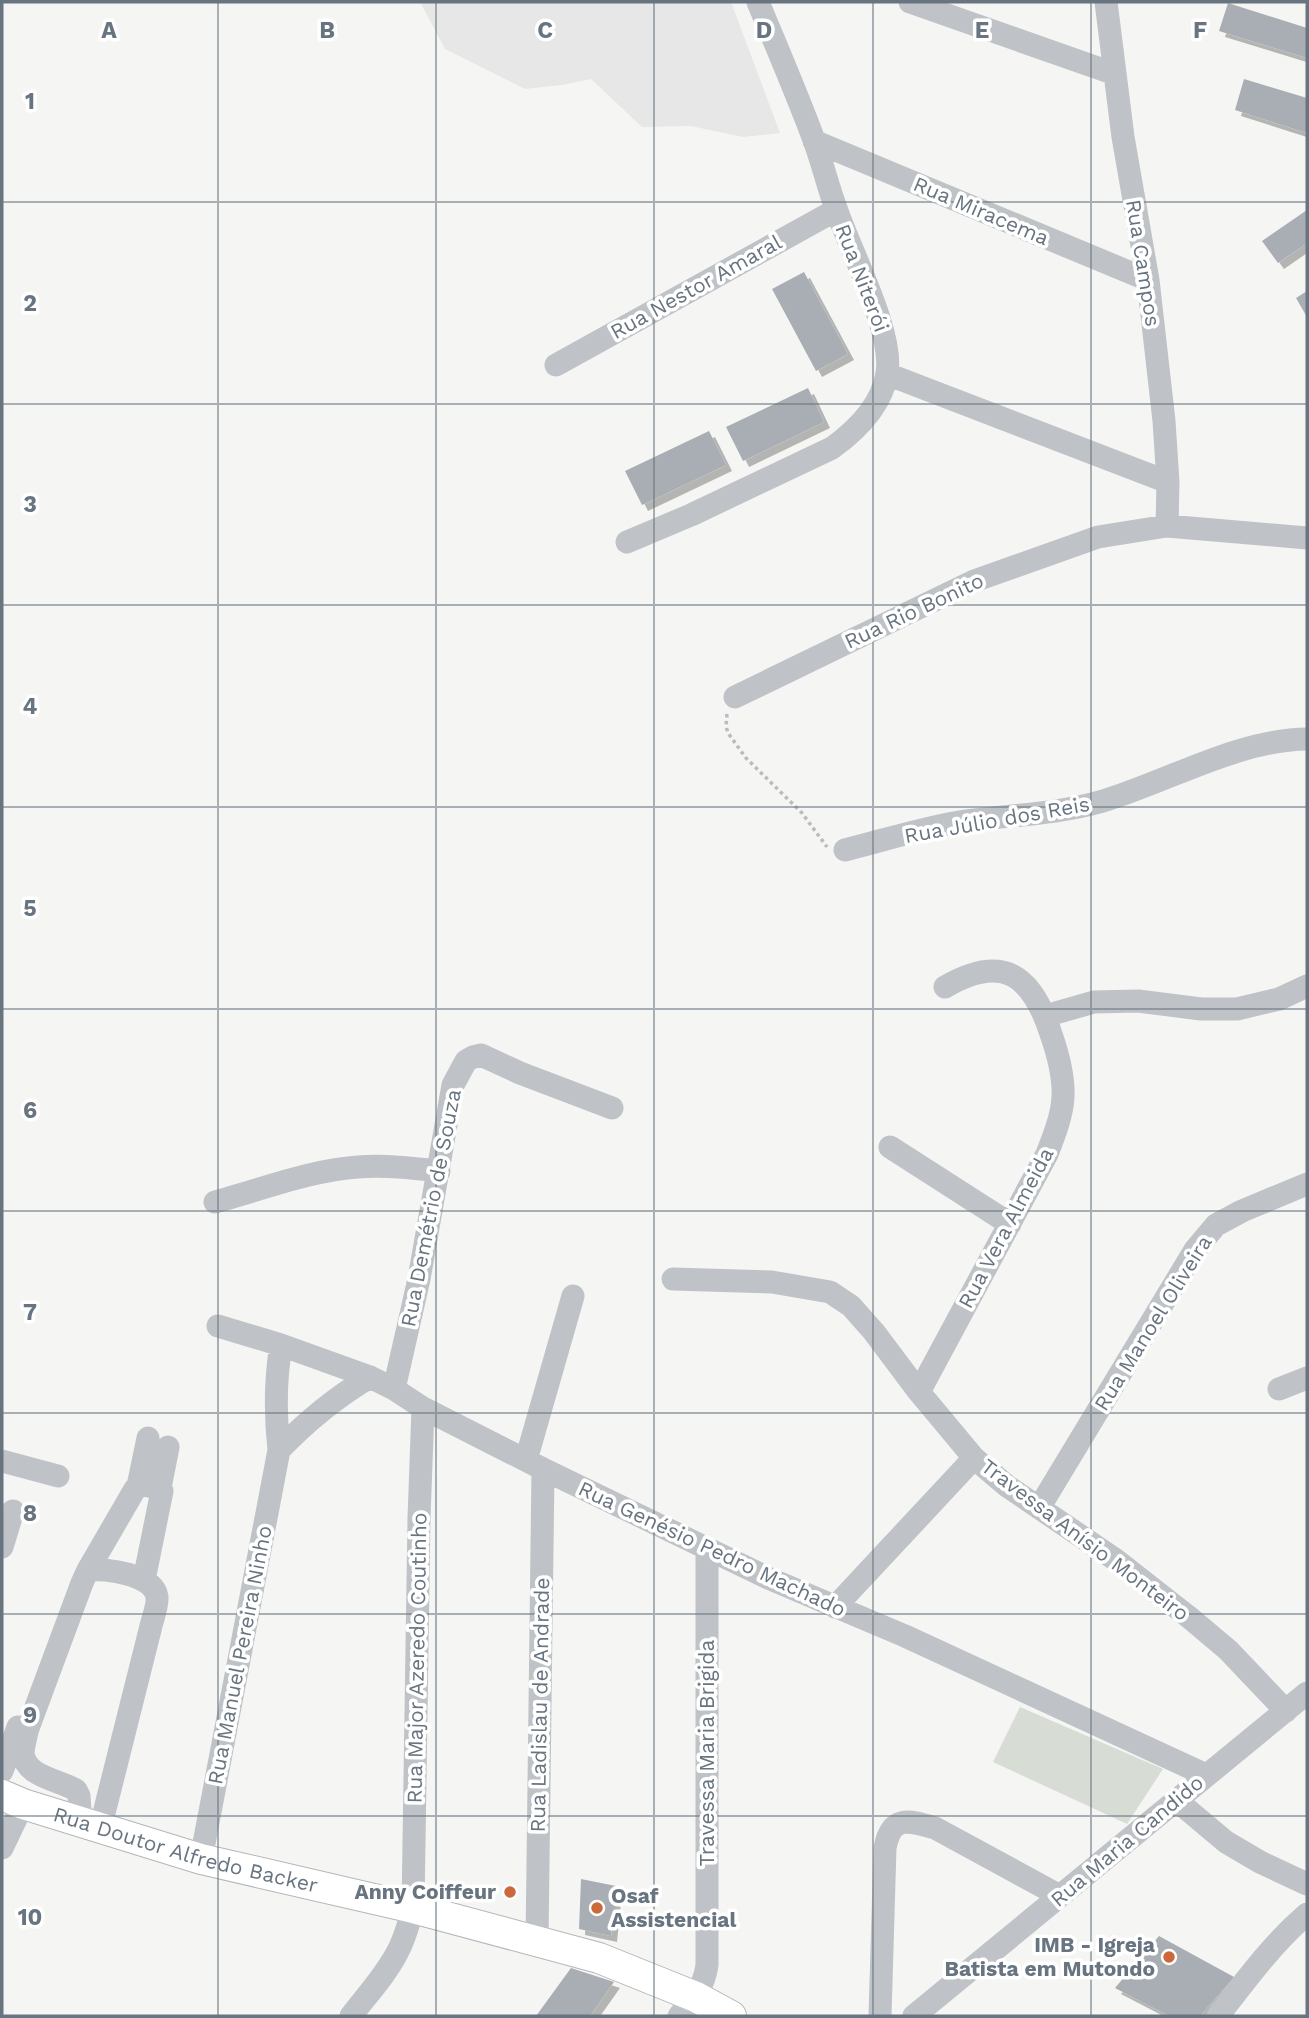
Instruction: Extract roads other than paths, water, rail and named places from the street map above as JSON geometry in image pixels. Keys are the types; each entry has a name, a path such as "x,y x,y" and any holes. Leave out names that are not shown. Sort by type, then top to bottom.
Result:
{"main road":[{"name":"Rua Doutor Alfredo Backer","path":"12,1800 201,1859 413,1908 599,1958 687,2006 731,2016"}],"street":[{"name":"Rua Niterói","path":"627,542 691,515 832,448 852,433 870,413 887,374 888,352 879,318 836,210 814,141 758,2"},
{"path":"910,2 1115,74"},
{"name":"Rua Campos","path":"1106,2 1123,137 1148,281 1164,421 1168,482 1167,526"},
{"name":"Rua Miracema","path":"814,141 1148,281"},
{"name":"Rua Nestor Amaral","path":"556,365 836,210"},
{"path":"887,374 1168,482"},
{"name":"Rua Rio Bonito","path":"735,697 974,581 1098,537 1167,526 1307,538"},
{"name":"Rua Júlio dos Reis","path":"845,850 962,822 1057,812 1103,800 1249,748 1293,739 1307,739"},
{"name":"Rua Vera Almeida","path":"919,1392 1047,1154 1057,1128 1063,1099 1062,1076 1045,1016 1023,981 1007,972 983,970 963,976 945,987"},
{"path":"1045,1016 1094,1002 1138,1001 1200,1009 1237,1009 1279,999 1307,986"},
{"name":"Rua Demétrio de Souza","path":"394,1389 419,1279 453,1084 466,1061 481,1055 612,1108"},
{"path":"890,1147 1010,1224"},
{"path":"215,1202 312,1175 356,1167 407,1167 439,1171"},
{"name":"Rua Manoel Oliveira","path":"1039,1508 1195,1250 1216,1225 1307,1184"},
{"name":"Travessa Anísio Monteiro","path":"673,1279 772,1282 830,1292 851,1306 974,1458 1007,1486 1116,1560 1190,1618 1228,1650 1286,1711"},
{"name":"Rua Ladislau de Andrade","path":"537,1942 535,1465 573,1296"},
{"name":"Rua Genésio Pedro Machado","path":"218,1326 370,1377 423,1408 535,1465 768,1578 905,1636 1206,1775"},
{"name":"Rua Manuel Pereira Ninho","path":"201,1859 279,1450 275,1417 276,1373 281,1345"},
{"path":"279,1450 327,1407 370,1377"},
{"path":"1279,1389 1307,1378"},
{"name":"Rua Major Azeredo Coutinho","path":"351,2016 387,1970 398,1951 407,1933 413,1908 423,1408"},
{"path":"91,1826 76,1790 37,1773 28,1765 23,1755 27,1731 88,1570 149,1487 158,1442"},
{"path":"835,1607 974,1458"},
{"path":"2,1461 58,1476"},
{"path":"144,1580 162,1491 149,1487"},
{"path":"2,1548 13,1511"},
{"name":"Travessa Maria Brigida","path":"687,2006 705,1978 707,1965 708,1549"},
{"path":"88,1570 120,1573 144,1580 154,1589 157,1597 150,1630 91,1826"},
{"path":"2,1771 38,1668"},
{"name":"Rua Maria Candido","path":"926,2013 1060,1896 1307,1693"},
{"path":"2,1848 12,1800"},
{"path":"1176,1800 1226,1842 1260,1862 1307,1884"},
{"path":"880,2016 885,1848 888,1833 897,1824 913,1821 935,1828 1060,1896"},
{"path":"1217,2016 1260,1962 1307,1914"}],"place":[{"name":"Anny Coiffeur","path":"510,1892"},
{"name":"Osaf Assistencial","path":"597,1908"},
{"name":"IMB - Igreja Batista em Mutondo","path":"1169,1957"}]}
